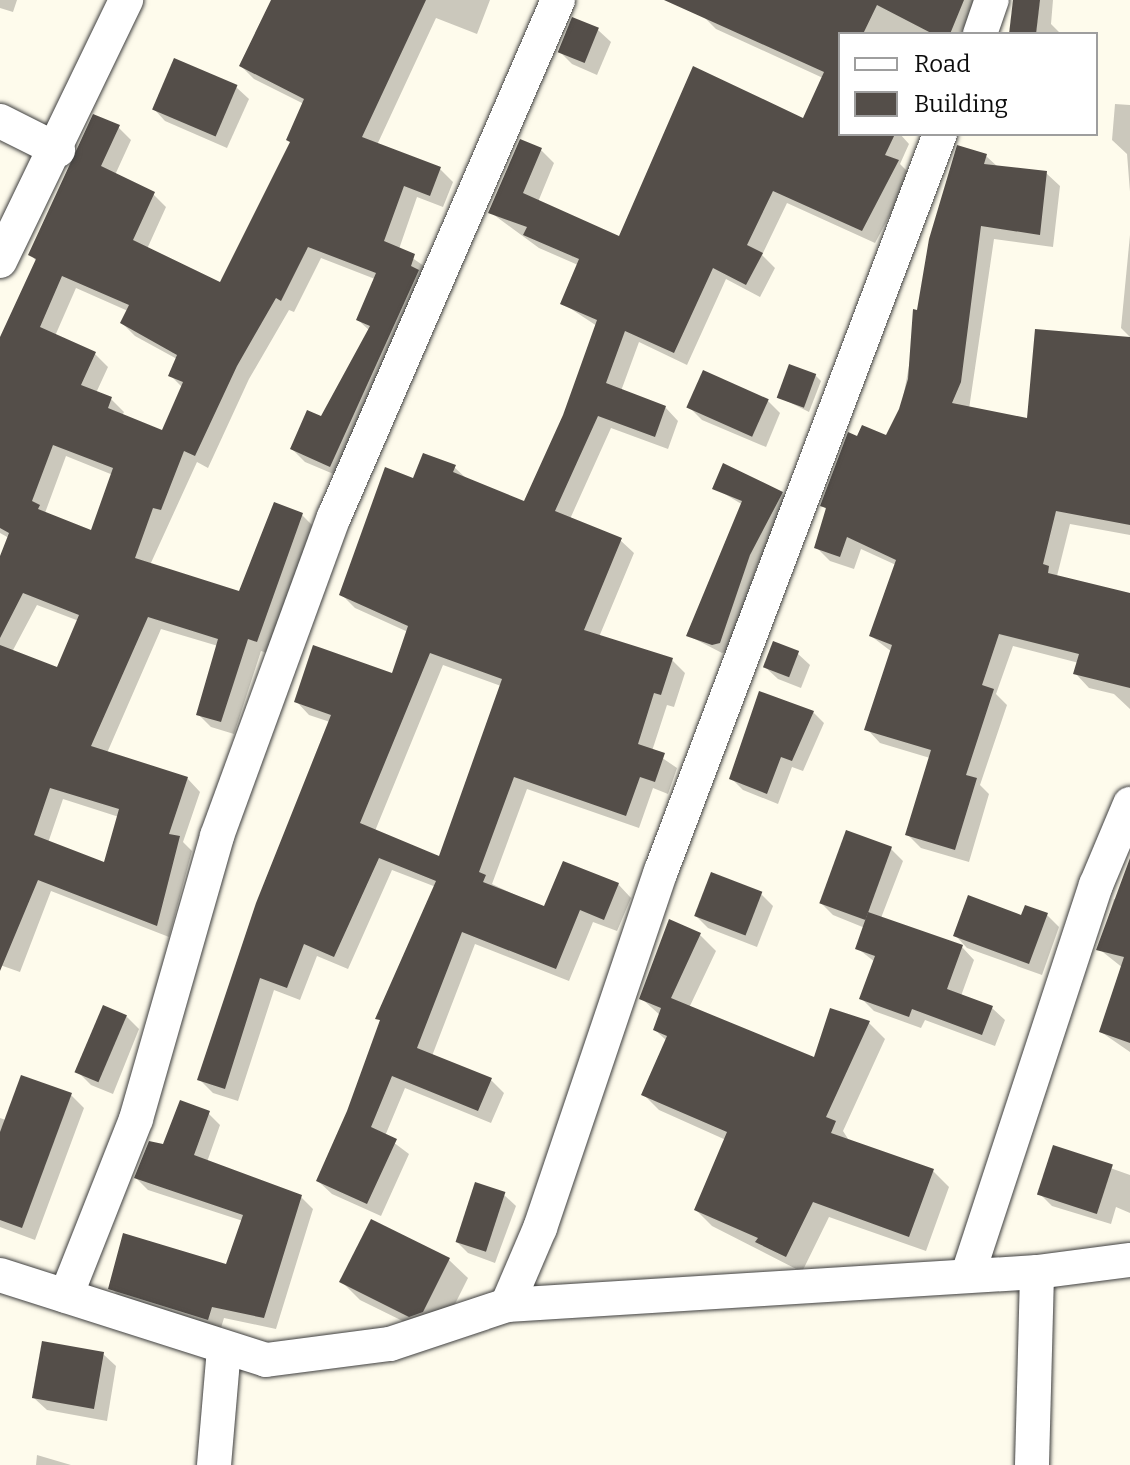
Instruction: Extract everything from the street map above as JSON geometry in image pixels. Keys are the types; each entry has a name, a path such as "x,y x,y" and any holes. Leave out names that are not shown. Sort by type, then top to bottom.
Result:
{"street":[{"path":"0,261 58,150 126,0"},
{"path":"66,1296 136,1119 217,836 334,517 558,0"},
{"path":"981,32 992,0"},
{"path":"0,121 58,150"},
{"path":"507,1305 540,1228 661,871 939,136"},
{"path":"968,1274 1096,885 1130,804"},
{"path":"0,1275 266,1360 390,1344 507,1305 1037,1272 1130,1260"},
{"path":"1032,1465 1037,1272"},
{"path":"214,1465 224,1349"}],"building":[{"path":"271,0 426,0 362,137 441,167 430,196 404,186 384,241 415,254 411,266 419,270 330,467 290,449 307,410 321,416 370,326 356,320 376,273 308,247 281,301 276,298 237,366 195,456 184,451 161,510 153,508 135,558 239,591 274,502 303,513 257,642 248,639 221,722 196,715 218,639 148,617 91,746 188,777 169,834 180,836 157,926 38,880 0,971 0,645 57,667 79,615 23,593 0,638 0,556 9,533 0,528 0,337 36,259 28,255 93,114 120,125 101,166 155,192 133,240 220,282 290,142 286,140 304,99 239,66","holes":["62,276 129,305 120,323 177,355 168,376 183,382 162,430 108,408 112,397 81,385 96,352 40,327","53,445 113,468 91,530 38,509 40,505 32,501","50,788 119,809 104,862 34,835"]},
{"path":"664,0 964,0 951,32 929,32 877,5 864,32 838,32 838,136 894,136 885,155 899,160 862,231 773,191 747,245 763,253 746,285 713,268 674,353 625,331 606,383 666,406 655,437 598,416 555,511 622,538 584,630 673,658 661,695 654,693 638,744 665,753 655,782 640,777 626,816 514,777 479,872 486,875 483,882 544,906 563,861 619,883 604,920 580,910 556,969 462,932 417,1048 492,1078 478,1111 392,1076 371,1127 397,1139 367,1204 316,1181 347,1111 380,1020 375,1019 436,881 379,858 334,957 304,944 287,988 260,978 225,1089 197,1080 256,903 331,715 294,702 313,645 392,673 408,626 339,595 385,467 413,478 423,453 456,465 453,472 524,501 563,415 597,320 560,304 579,259 523,235 527,227 488,213 520,139 542,148 523,193 619,236 693,66 803,118 824,72","holes":["430,653 502,679 439,856 360,823"]},
{"path":"1013,0 1040,0 1036,32 1009,32"},
{"path":"572,17 599,28 585,63 558,52"},
{"path":"174,58 238,85 216,137 152,110"},
{"path":"957,145 987,154 984,164 1047,171 1040,235 981,226 961,382 952,403 1027,418 1035,329 1130,337 1130,525 1056,511 1043,564 1049,566 1048,573 1130,593 1130,688 1073,674 1079,654 999,634 982,685 994,689 966,775 977,778 955,850 905,835 931,750 864,730 892,645 869,636 896,560 847,537 840,557 814,548 826,508 820,506 848,432 857,436 862,425 886,435 899,409 908,379 913,309 917,310 929,239"},
{"path":"789,364 816,374 804,408 777,398"},
{"path":"703,370 769,399 752,437 686,407"},
{"path":"723,463 783,492 750,555 720,643 712,645 686,636 742,501 712,489"},
{"path":"773,641 799,651 789,677 763,667"},
{"path":"759,691 814,711 792,761 781,757 767,794 729,779"},
{"path":"846,830 892,847 865,920 819,903"},
{"path":"1130,858 1130,1043 1099,1032 1124,957 1096,950"},
{"path":"711,872 762,892 746,936 694,916"},
{"path":"968,895 1021,915 1025,905 1048,913 1029,964 953,936"},
{"path":"868,912 963,945 947,989 993,1006 982,1035 912,1009 909,1017 859,999 875,956 855,949"},
{"path":"669,919 701,933 671,998 814,1057 830,1008 870,1021 826,1117 836,1121 831,1133 934,1169 909,1237 813,1202 786,1257 755,1242 758,1238 694,1210 727,1132 641,1095 667,1036 653,1030 661,1008 639,999"},
{"path":"103,1005 127,1015 98,1082 74,1072"},
{"path":"21,1075 72,1093 22,1228 0,1220 0,1132"},
{"path":"180,1100 210,1111 194,1155 302,1195 264,1318 212,1307 208,1320 108,1289 123,1233 226,1264 243,1215 134,1178 149,1141 163,1144"},
{"path":"1053,1145 1113,1164 1097,1214 1037,1194"},
{"path":"475,1182 505,1192 486,1252 456,1242"},
{"path":"371,1219 450,1258 423,1312 409,1317 339,1282"},
{"path":"42,1341 104,1352 94,1409 32,1398"}]}
